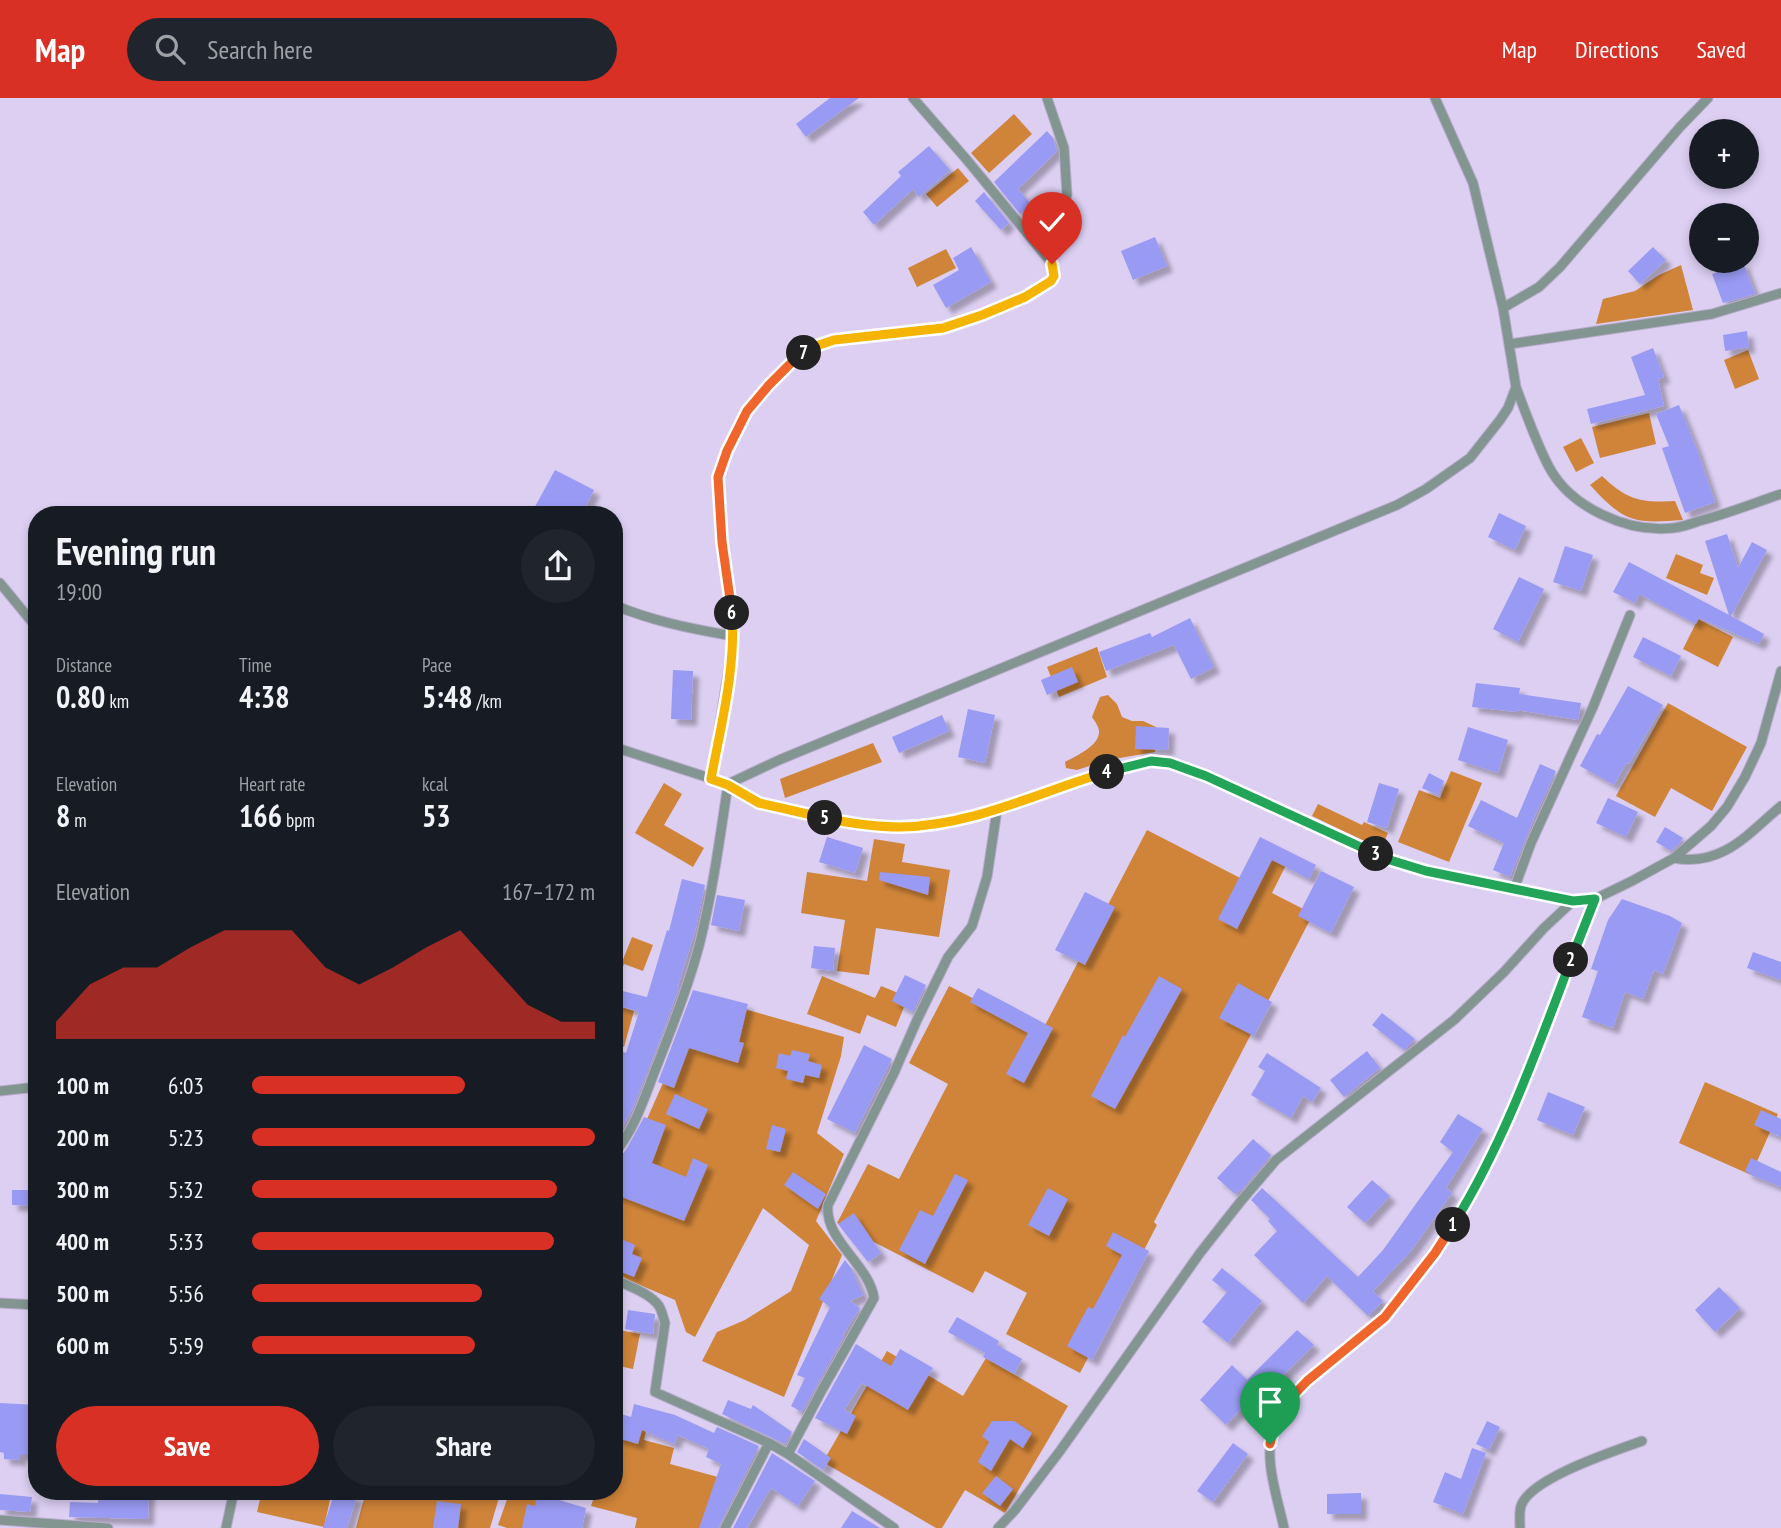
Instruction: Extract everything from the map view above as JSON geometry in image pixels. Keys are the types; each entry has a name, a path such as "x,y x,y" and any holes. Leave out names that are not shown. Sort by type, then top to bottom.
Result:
{"lane":[{"path":"711,779 729,677 733,636 722,542 718,477 727,451 747,411 791,363 819,345 834,340 943,328 1025,297 1051,281 1054,276 1052,264 1045,255 913,98"},
{"path":"1045,255 1061,224 1067,194 1064,148 1047,98"},
{"path":"1435,98 1473,183 1503,308 1516,387 1550,469 1578,500 1616,522 1646,528 1674,528 1719,516 1781,494"},
{"path":"1503,308 1539,287 1560,267 1708,98"},
{"path":"1510,344 1712,314 1781,293"},
{"path":"728,785 779,760 1397,505 1426,489 1470,458 1508,408 1516,387"},
{"path":"0,583 28,617"},
{"path":"623,609 674,624 733,636"},
{"path":"1514,889 1630,615"},
{"path":"623,750 728,785 759,803 888,827 922,826 977,816 1126,766 1151,761 1170,763 1206,776 1390,860 1426,871 1573,901 1595,899 1632,881 1674,858 1711,826 1727,807 1761,743 1781,671"},
{"path":"623,1143 635,1121 675,1020 699,944 712,887 728,785"},
{"path":"1674,858 1689,861 1712,857 1741,841 1781,806"},
{"path":"788,1454 874,1298 870,1282 831,1226 828,1205 948,957 972,926 987,877 997,810"},
{"path":"1284,1528 1270,1464 1270,1444 1275,1424 1287,1402 1307,1381 1385,1317 1435,1253 1470,1198 1519,1092 1595,899"},
{"path":"998,1528 1060,1451 1200,1253 1276,1160 1454,1020 1573,901"},
{"path":"0,1091 28,1088"},
{"path":"623,1284 657,1303 665,1322 654,1392 769,1443 894,1528"},
{"path":"0,1304 28,1305"},
{"path":"1520,1528 1521,1507 1529,1494 1570,1469 1642,1441"},
{"path":"725,1528 769,1443"},
{"path":"226,1528 232,1500"},
{"path":"0,1520 108,1528"}],"shaded area":[{"path":"1014,114 1032,134 989,173 971,153"},
{"path":"958,168 969,181 937,207 926,194"},
{"path":"946,249 956,268 917,287 908,268"},
{"path":"1681,265 1693,310 1596,324 1603,299 1635,291 1659,275"},
{"path":"1748,350 1759,379 1735,389 1724,360"},
{"path":"1649,413 1656,444 1600,458 1592,427"},
{"path":"1581,438 1594,463 1576,472 1563,447"},
{"path":"1602,476 1619,490 1635,498 1675,501 1683,520 1652,521 1630,518 1612,507 1590,485"},
{"path":"1676,554 1703,565 1700,573 1714,578 1707,595 1666,578"},
{"path":"1698,619 1733,637 1718,667 1683,649"},
{"path":"1097,647 1107,677 1059,697 1047,667"},
{"path":"1108,695 1117,704 1122,717 1156,727 1155,752 1108,760 1077,770 1066,768 1065,762 1086,750 1098,737 1098,728 1092,717 1100,697"},
{"path":"1668,703 1747,747 1712,811 1671,788 1655,817 1616,796"},
{"path":"873,743 882,762 785,798 780,779"},
{"path":"1451,771 1482,783 1449,862 1398,842 1419,790 1440,798"},
{"path":"664,783 682,794 664,825 704,848 693,867 635,833"},
{"path":"1318,804 1362,825 1364,822 1388,833 1381,849 1312,816"},
{"path":"1147,830 1244,880 1261,849 1287,863 1272,893 1313,914 1154,1222 1157,1225 1080,1373 1006,1334 1027,1293 985,1271 973,1293 837,1223 868,1164 899,1179 948,1084 909,1063 949,986 1041,1033"},
{"path":"874,839 905,844 902,862 950,870 939,937 876,928 869,975 837,971 845,920 801,913 807,872 867,881"},
{"path":"632,937 653,945 643,971 624,964 623,966"},
{"path":"822,976 875,998 881,986 908,997 896,1027 867,1015 860,1034 807,1014"},
{"path":"701,997 844,1037 841,1056 817,1133 844,1154 816,1221 842,1255 784,1397 702,1361 717,1332 745,1320 791,1291 809,1245 763,1208 695,1337 686,1332 675,1300 623,1278 623,1167 628,1162"},
{"path":"623,1008 634,1011 623,1047"},
{"path":"1705,1082 1778,1114 1751,1175 1679,1143"},
{"path":"623,1331 640,1334 633,1369 623,1367"},
{"path":"887,1351 963,1396 986,1358 1068,1406 1005,1513 965,1490 942,1528 936,1528 823,1462"},
{"path":"623,1420 647,1426 644,1440 674,1448 670,1464 718,1477 704,1528 635,1528 637,1518 591,1506 593,1500 623,1500"},
{"path":"260,1500 330,1500 324,1527 257,1512"},
{"path":"364,1500 498,1500 490,1528 356,1528"},
{"path":"507,1500 538,1500 530,1528 507,1528 498,1525"}],"building":[{"path":"830,98 859,98 806,137 796,124"},
{"path":"1047,131 1053,138 1057,151 1018,189 1031,204 1020,214 994,182"},
{"path":"929,146 950,170 919,197 913,189 874,225 863,212 901,176 898,172"},
{"path":"984,192 1009,223 1001,230 975,201"},
{"path":"1155,237 1167,266 1133,280 1121,251"},
{"path":"971,247 991,282 946,308 933,285 959,270 953,258"},
{"path":"1653,247 1666,260 1640,284 1628,271"},
{"path":"1747,273 1755,294 1723,303 1712,274"},
{"path":"1747,331 1749,347 1725,351 1723,335"},
{"path":"1653,348 1664,377 1658,379 1664,406 1591,424 1587,409 1645,395 1631,357"},
{"path":"1679,405 1715,502 1685,513 1662,448 1669,446 1656,414"},
{"path":"555,470 594,490 586,506 535,506"},
{"path":"1499,513 1526,526 1515,550 1488,537"},
{"path":"1727,534 1738,568 1752,542 1767,550 1731,616 1764,634 1759,644 1699,618 1696,624 1639,594 1635,603 1613,592 1629,562 1729,615 1705,541"},
{"path":"1565,546 1593,555 1581,591 1553,582"},
{"path":"1519,577 1544,589 1518,642 1493,629"},
{"path":"1190,618 1214,667 1191,679 1174,645 1106,671 1099,652 1150,633 1152,637"},
{"path":"1643,637 1681,656 1671,676 1633,657"},
{"path":"1072,667 1078,682 1047,695 1041,680"},
{"path":"673,670 693,671 691,720 671,719"},
{"path":"1476,683 1520,688 1519,694 1581,703 1578,720 1517,710 1472,707"},
{"path":"1628,686 1663,705 1614,785 1580,766"},
{"path":"968,709 995,715 985,763 958,757"},
{"path":"942,715 949,731 899,753 892,737"},
{"path":"1136,726 1169,728 1168,750 1135,749"},
{"path":"1468,727 1508,740 1498,773 1458,760"},
{"path":"1540,764 1556,771 1510,877 1493,870 1504,843 1468,826 1481,800 1517,818"},
{"path":"1429,773 1444,781 1438,795 1422,788"},
{"path":"1379,783 1399,789 1387,828 1367,822"},
{"path":"1608,798 1638,812 1626,837 1596,823"},
{"path":"1665,827 1683,838 1671,851 1656,842"},
{"path":"827,837 863,848 855,873 819,862"},
{"path":"1260,837 1316,865 1309,879 1272,860 1237,929 1218,919"},
{"path":"1321,871 1354,887 1331,933 1298,916"},
{"path":"880,872 930,877 928,895 879,880"},
{"path":"682,879 705,885 679,987 632,1110 623,1126 623,1052 626,1053 639,1012 623,1007 623,991 647,997 667,930 669,931"},
{"path":"1085,892 1115,907 1085,965 1055,950"},
{"path":"717,895 745,900 739,931 711,925"},
{"path":"1622,899 1682,923 1663,974 1654,970 1643,999 1625,992 1613,1028 1582,1017 1598,971 1591,969 1608,920"},
{"path":"814,946 835,948 833,971 811,968"},
{"path":"1753,952 1781,962 1781,980 1747,968"},
{"path":"905,975 926,985 913,1012 892,1001"},
{"path":"1159,976 1182,989 1115,1109 1091,1096 1123,1035 1125,1037"},
{"path":"1238,983 1272,1002 1254,1036 1219,1018"},
{"path":"978,988 1053,1028 1024,1083 1006,1074 1028,1033 970,1002"},
{"path":"693,990 748,1004 739,1042 744,1043 738,1063 689,1048 674,1088 658,1082"},
{"path":"1382,1013 1415,1039 1404,1050 1372,1025"},
{"path":"864,1045 892,1059 855,1133 827,1119"},
{"path":"792,1050 810,1054 808,1061 822,1065 819,1078 805,1075 803,1083 786,1079 788,1071 776,1068 779,1053 790,1056"},
{"path":"1367,1051 1380,1068 1344,1097 1330,1080"},
{"path":"1267,1053 1321,1088 1312,1102 1303,1096 1291,1118 1251,1095 1265,1071 1258,1067"},
{"path":"1548,1092 1585,1107 1573,1135 1537,1120"},
{"path":"675,1094 708,1109 699,1129 666,1114"},
{"path":"1761,1110 1781,1119 1781,1137 1754,1125"},
{"path":"1458,1114 1483,1129 1446,1188 1452,1193 1411,1251 1373,1291 1383,1301 1368,1316 1327,1276 1303,1303 1254,1255 1277,1231 1268,1221 1270,1219 1251,1200 1262,1188 1358,1277 1383,1250 1453,1152 1440,1142"},
{"path":"644,1117 666,1125 652,1163 686,1177 693,1158 708,1165 684,1221 623,1197 623,1154"},
{"path":"772,1125 786,1129 780,1152 766,1149"},
{"path":"1253,1139 1271,1155 1241,1191 1235,1194 1217,1178"},
{"path":"1751,1158 1781,1172 1781,1187 1745,1171"},
{"path":"793,1172 826,1194 818,1209 784,1185"},
{"path":"955,1174 968,1180 925,1264 899,1250 920,1210 933,1216"},
{"path":"1372,1180 1390,1196 1365,1223 1347,1207"},
{"path":"1048,1188 1068,1199 1049,1236 1028,1225"},
{"path":"12,1190 28,1190 28,1206 12,1205"},
{"path":"854,1213 881,1253 868,1262 838,1224"},
{"path":"1113,1232 1149,1251 1092,1360 1067,1346 1088,1307 1093,1309 1122,1255 1106,1246"},
{"path":"623,1240 635,1245 632,1254 642,1258 634,1277 623,1273"},
{"path":"845,1260 863,1295 850,1301 860,1308 802,1412 791,1406 805,1378 797,1375 830,1307 819,1299"},
{"path":"1222,1268 1262,1301 1228,1343 1202,1322 1227,1292 1212,1280"},
{"path":"1719,1287 1740,1308 1715,1332 1695,1310"},
{"path":"628,1310 655,1314 653,1334 625,1329"},
{"path":"957,1317 999,1341 997,1345 1022,1359 1014,1374 983,1357 985,1353 948,1332"},
{"path":"1297,1330 1314,1345 1273,1385 1268,1380 1226,1425 1200,1400 1232,1365 1247,1380"},
{"path":"856,1344 891,1366 900,1349 933,1368 908,1410 862,1383 844,1410 856,1416 847,1434 815,1418"},
{"path":"728,1400 751,1409 753,1405 792,1432 785,1444 722,1414"},
{"path":"0,1403 28,1405 28,1455 20,1455 20,1460 4,1459 4,1453 0,1452"},
{"path":"634,1404 675,1415 714,1433 717,1427 759,1446 718,1528 699,1528 721,1464 706,1457 709,1449 678,1435 674,1444 642,1430 638,1444 623,1440 623,1415 631,1417"},
{"path":"992,1421 1014,1421 1032,1433 1023,1448 1010,1439 991,1471 978,1462 989,1442 982,1436"},
{"path":"1487,1421 1500,1427 1489,1450 1476,1444"},
{"path":"804,1439 831,1458 823,1470 797,1452"},
{"path":"1233,1443 1248,1454 1213,1502 1197,1491"},
{"path":"1472,1448 1486,1453 1463,1514 1433,1502 1445,1472 1461,1479"},
{"path":"772,1453 815,1481 798,1506 771,1488 747,1528 733,1528"},
{"path":"996,1476 1013,1489 1000,1506 982,1493"},
{"path":"1361,1493 1361,1514 1327,1514 1327,1494"},
{"path":"0,1494 28,1497 28,1500 32,1500 30,1512 0,1510"},
{"path":"98,1500 149,1500 148,1519 69,1517 70,1502 98,1503"},
{"path":"332,1500 356,1500 347,1528 323,1528"},
{"path":"536,1500 558,1500 586,1508 582,1528 522,1528 527,1504 535,1506"},
{"path":"437,1501 461,1504 458,1528 433,1528"},
{"path":"852,1511 880,1528 841,1528"}],"route":[{"path":"1052,264 1054,276 1051,281 1025,297 982,315 943,328 834,340 819,345 791,363 747,411 727,451 718,477 733,642 711,779 728,785 759,803 834,819 902,827 977,816 1126,766 1151,761 1170,763 1206,776 1390,860 1426,871 1573,901 1595,899 1519,1092 1470,1198 1435,1253 1385,1317 1307,1381 1287,1402 1275,1424 1270,1444"}]}
